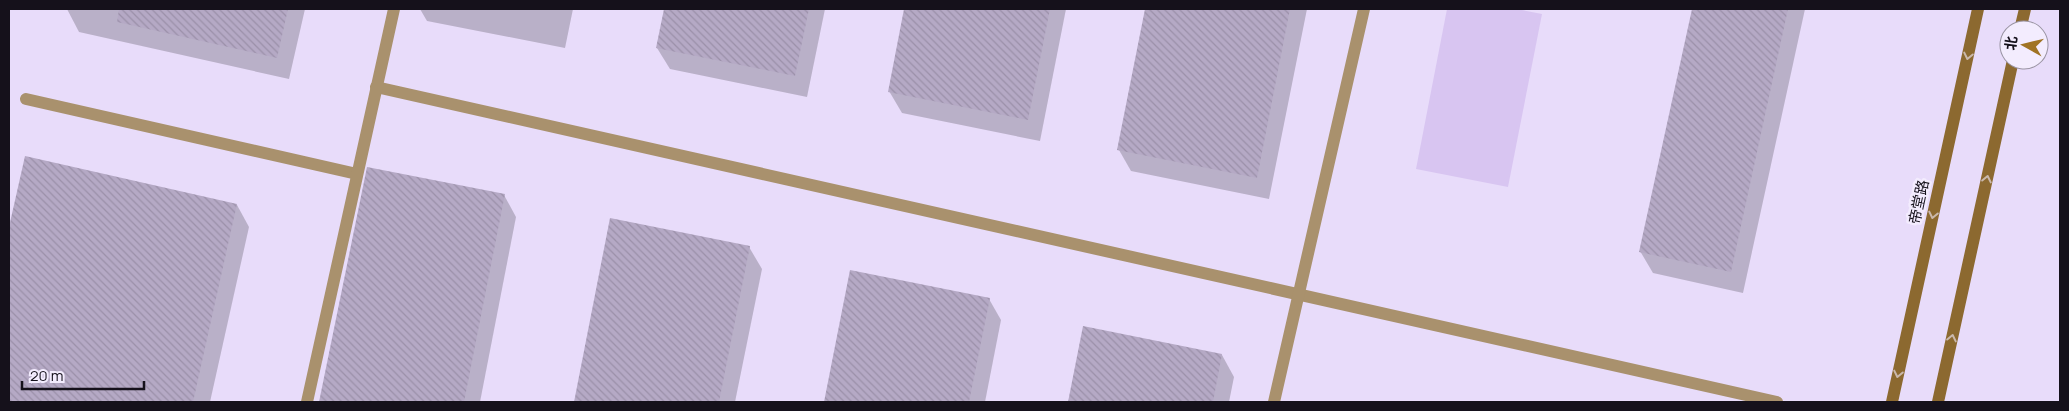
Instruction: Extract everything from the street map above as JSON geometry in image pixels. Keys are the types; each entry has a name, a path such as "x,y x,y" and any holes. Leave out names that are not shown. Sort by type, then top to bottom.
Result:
{"street":[{"path":"306,402 394,9"},
{"path":"1274,402 1364,9"},
{"name":"帝堂路","path":"1892,402 1978,9"},
{"path":"1938,402 2011,70"},
{"path":"376,88 1778,402"},
{"path":"26,99 358,174"}],"shaded area":[{"path":"1447,9 1517,9 1542,14 1508,187 1416,169"}],"building":[{"path":"119,9 288,9 277,58 117,22"},
{"path":"664,9 809,9 795,76 656,48"},
{"path":"904,9 1050,9 1028,120 888,92"},
{"path":"1145,9 1290,9 1257,178 1117,150"},
{"path":"1692,9 1788,9 1731,272 1639,252"},
{"path":"25,156 237,204 193,402 9,402 9,227"},
{"path":"367,167 505,194 464,402 319,402"},
{"path":"610,218 750,246 719,402 574,402"},
{"path":"850,270 990,298 969,402 824,402"},
{"path":"1083,326 1222,354 1213,402 1068,402"}]}
